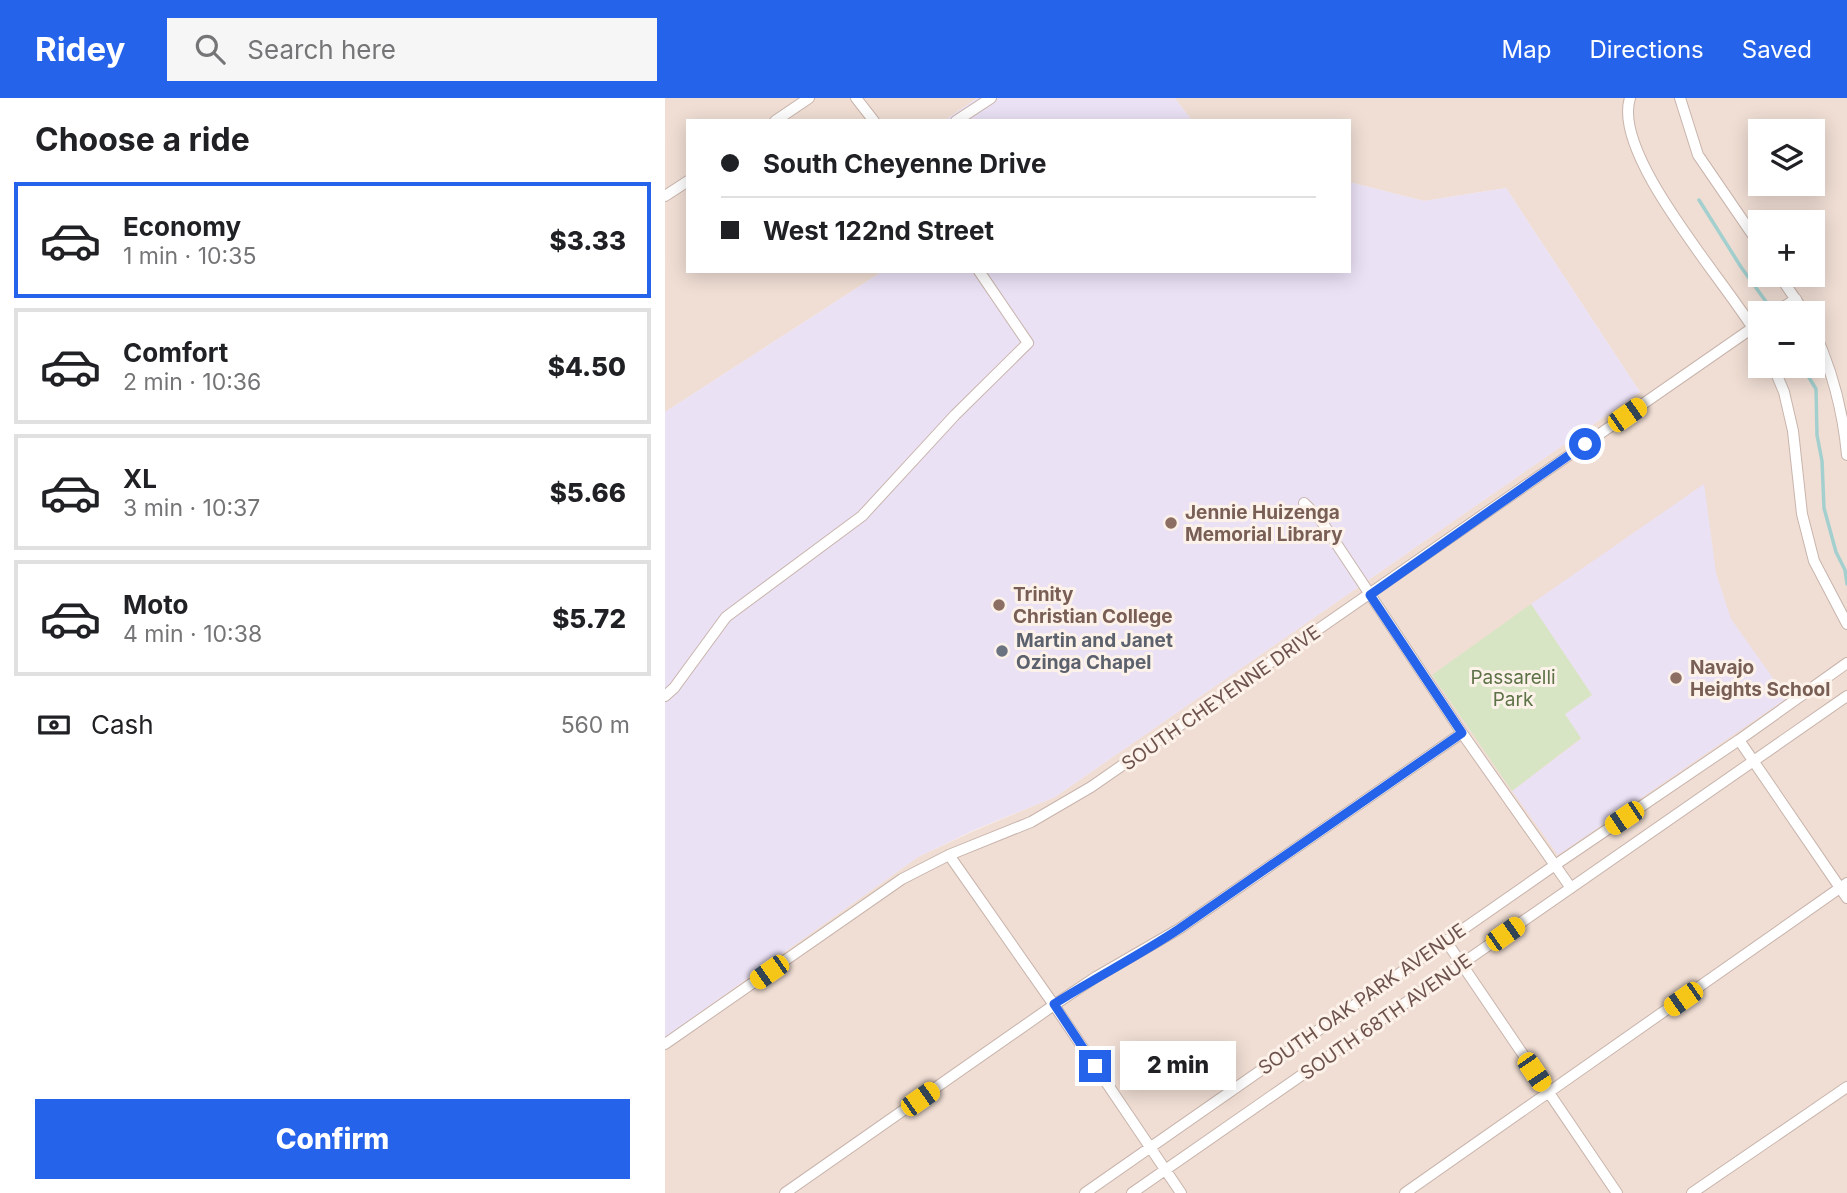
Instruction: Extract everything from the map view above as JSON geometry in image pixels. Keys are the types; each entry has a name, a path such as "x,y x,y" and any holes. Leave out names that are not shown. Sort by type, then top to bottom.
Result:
{"street":[{"path":"778,119 809,98"},
{"path":"856,98 872,119"},
{"path":"958,119 991,98"},
{"path":"1630,98 1628,121 1636,152 1658,192 1748,312"},
{"path":"1679,98 1698,155 1748,228"},
{"path":"665,196 686,182"},
{"path":"665,696 674,688 726,617 862,516 955,415 1028,342 980,273"},
{"path":"1788,287 1796,299 1793,301"},
{"name":"SOUTH CHEYENNE DRIVE","path":"665,1044 902,879 949,855 1031,822 1074,798 1748,330"},
{"path":"1825,360 1836,389 1845,430 1847,455"},
{"path":"1778,378 1793,431 1802,514 1814,561 1847,624"},
{"path":"1304,503 1320,519 1462,733 1571,888"},
{"name":"SOUTH OAK PARK AVENUE","path":"1084,1193 1847,663"},
{"name":"SOUTH 68TH AVENUE","path":"1132,1193 1847,696"},
{"path":"785,1193 1054,1004 1179,929 1462,733"},
{"path":"1739,740 1843,886 1847,898"},
{"path":"949,855 1054,1004 1181,1193"},
{"path":"1405,1193 1843,886"},
{"path":"1446,941 1617,1193"},
{"path":"1692,1193 1847,1087"}],"shaded area":[{"path":"665,98 977,98 947,119 686,119 686,273 880,273 665,412"},
{"path":"977,98 1175,98 1191,119 947,119"},
{"path":"1175,98 1847,98 1847,1193 665,1193 665,1037 918,857 1055,797 1640,392 1506,188 1424,201 1351,183 1351,119 1191,119"},
{"name":"Trinity Christian College","path":"1351,183 1424,201 1506,188 1640,392 1055,797 974,830 918,857 665,1037 665,412 880,273 1351,273"},
{"name":"Navajo Heights School","path":"1704,484 1716,573 1731,619 1787,698 1558,855 1512,791 1581,739 1564,715 1592,695 1531,604"}],"green space":[{"name":"Passarelli Park","path":"1531,604 1592,695 1565,714 1581,738 1512,791 1432,675"}],"waterway":[{"path":"1699,200 1766,301"},
{"path":"1809,378 1816,389 1824,508 1836,552 1845,570 1847,584"}],"place":[{"name":"Jennie Huizenga Memorial Library","path":"1171,523"},
{"name":"Trinity Christian College","path":"999,605"},
{"name":"Martin and Janet Ozinga Chapel","path":"1002,651"},
{"name":"Navajo Heights School","path":"1676,678"}],"route":[{"path":"1095,1066 1054,1004 1179,929 1462,733 1370,595 1585,444"}]}
